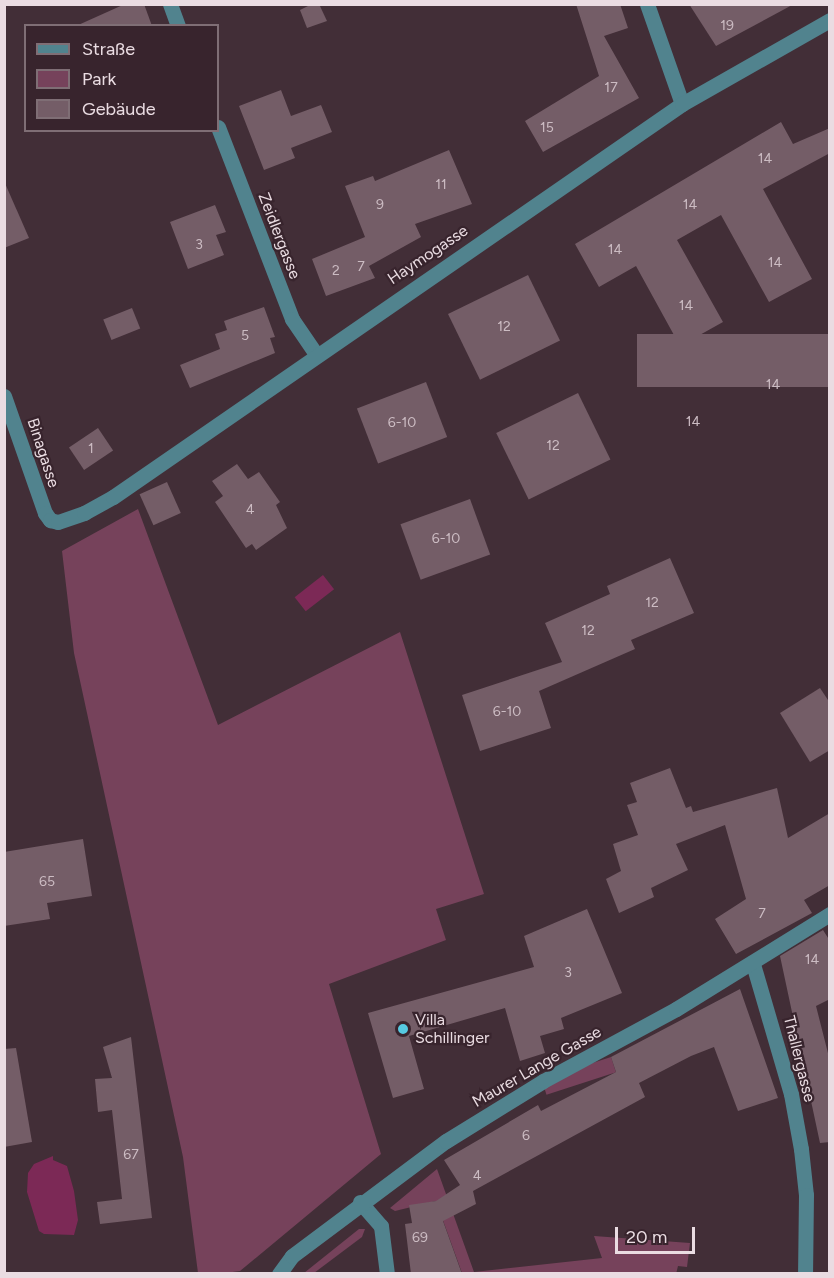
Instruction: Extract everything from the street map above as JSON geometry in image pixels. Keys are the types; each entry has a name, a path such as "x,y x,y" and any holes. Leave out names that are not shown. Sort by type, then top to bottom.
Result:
{"street":[{"path":"170,4 177,24"},
{"path":"647,4 682,104"},
{"name":"Haymogasse","path":"50,520 69,519 113,496 682,104 830,20"},
{"name":"Zeidlergasse","path":"219,130 292,319 316,354"},
{"name":"Binagasse","path":"4,396 40,503 50,520"},
{"name":"Maurer Lange Gasse","path":"279,1274 292,1256 360,1202 446,1141 534,1087 753,964 830,914"},
{"name":"Thallergasse","path":"753,964 791,1094 801,1149 808,1244 805,1274"},
{"path":"360,1202 381,1226 387,1274"}],"green space":[{"path":"138,509 218,725 400,632 484,894 436,909 446,940 329,984 381,1154 240,1271 225,1273 198,1273 183,1157 74,653 62,551"},
{"path":"611,1057 616,1072 547,1095 542,1080"},
{"path":"437,1169 474,1272 602,1258 594,1236 690,1243 687,1267 678,1266 676,1274 462,1273 436,1201 395,1211 390,1208"},
{"path":"359,1229 365,1229 362,1237 314,1273 304,1273"}],"shaded area":[{"path":"323,575 334,589 306,611 295,597"},
{"path":"53,1156 53,1160 67,1166 74,1191 78,1220 74,1235 44,1234 39,1231 27,1192 28,1173 34,1164"}],"building":[{"path":"125,4 144,4 151,24 80,24"},
{"path":"312,4 319,4 327,21 307,28 300,10"},
{"path":"576,4 620,4 628,28 604,36 639,98 543,152 525,121 599,76"},
{"path":"689,4 794,4 716,46"},
{"path":"281,90 291,116 321,105 332,132 291,148 295,158 264,170 239,106"},
{"path":"781,122 793,144 830,128 830,153 763,189 812,279 769,302 721,215 677,240 723,322 680,346 636,266 599,287 575,244"},
{"path":"449,150 472,204 415,224 421,237 369,266 375,278 326,296 312,259 365,237 345,186 373,176 375,181"},
{"path":"4,181 29,238 4,248"},
{"path":"215,205 226,232 216,235 224,255 188,269 170,222"},
{"path":"528,275 560,341 480,380 448,314"},
{"path":"264,307 275,337 270,338 275,353 190,388 180,365 220,349 215,334 227,330 224,321"},
{"path":"132,308 140,328 111,340 103,320"},
{"path":"637,334 830,334 830,387 637,387"},
{"path":"426,382 447,437 378,464 357,409"},
{"path":"578,393 610,460 529,499 496,433"},
{"path":"98,428 113,450 84,470 69,448"},
{"path":"237,464 248,479 259,472 280,502 276,505 287,528 256,550 252,544 246,548 215,502 223,496 212,481"},
{"path":"167,482 181,513 153,525 140,494"},
{"path":"470,499 490,554 421,580 400,524"},
{"path":"670,558 694,613 631,640 635,649 539,691 551,728 480,751 462,695 562,662 545,623 610,594 607,586"},
{"path":"820,688 830,703 830,750 810,762 780,713"},
{"path":"670,768 686,808 691,806 693,812 777,788 788,838 830,813 830,885 804,900 812,913 736,954 715,919 746,899 725,825 676,844 688,870 651,888 654,897 619,913 606,879 621,871 613,844 638,835 627,805 637,802 630,783"},
{"path":"83,839 92,896 47,903 50,919 4,926 4,852"},
{"path":"587,909 622,993 561,1018 564,1029 540,1036 545,1053 520,1061 505,1008 409,1036 424,1089 393,1098 368,1013 534,967 524,936"},
{"path":"823,930 830,941 830,999 816,1006 830,1061 830,1142 820,1143 780,956"},
{"path":"740,989 778,1098 738,1111 714,1047 691,1056 639,1083 645,1097 473,1191 476,1204 443,1221 462,1274 411,1274 405,1224 412,1223 409,1205 436,1201 460,1185 444,1160 538,1105 541,1111 616,1072 611,1057"},
{"path":"131,1037 152,1218 100,1224 97,1202 122,1199 112,1110 98,1112 95,1079 112,1078 103,1047"},
{"path":"16,1048 32,1142 4,1147 4,1049"}],"place":[{"name":"Villa Schillinger","path":"403,1029"}]}
